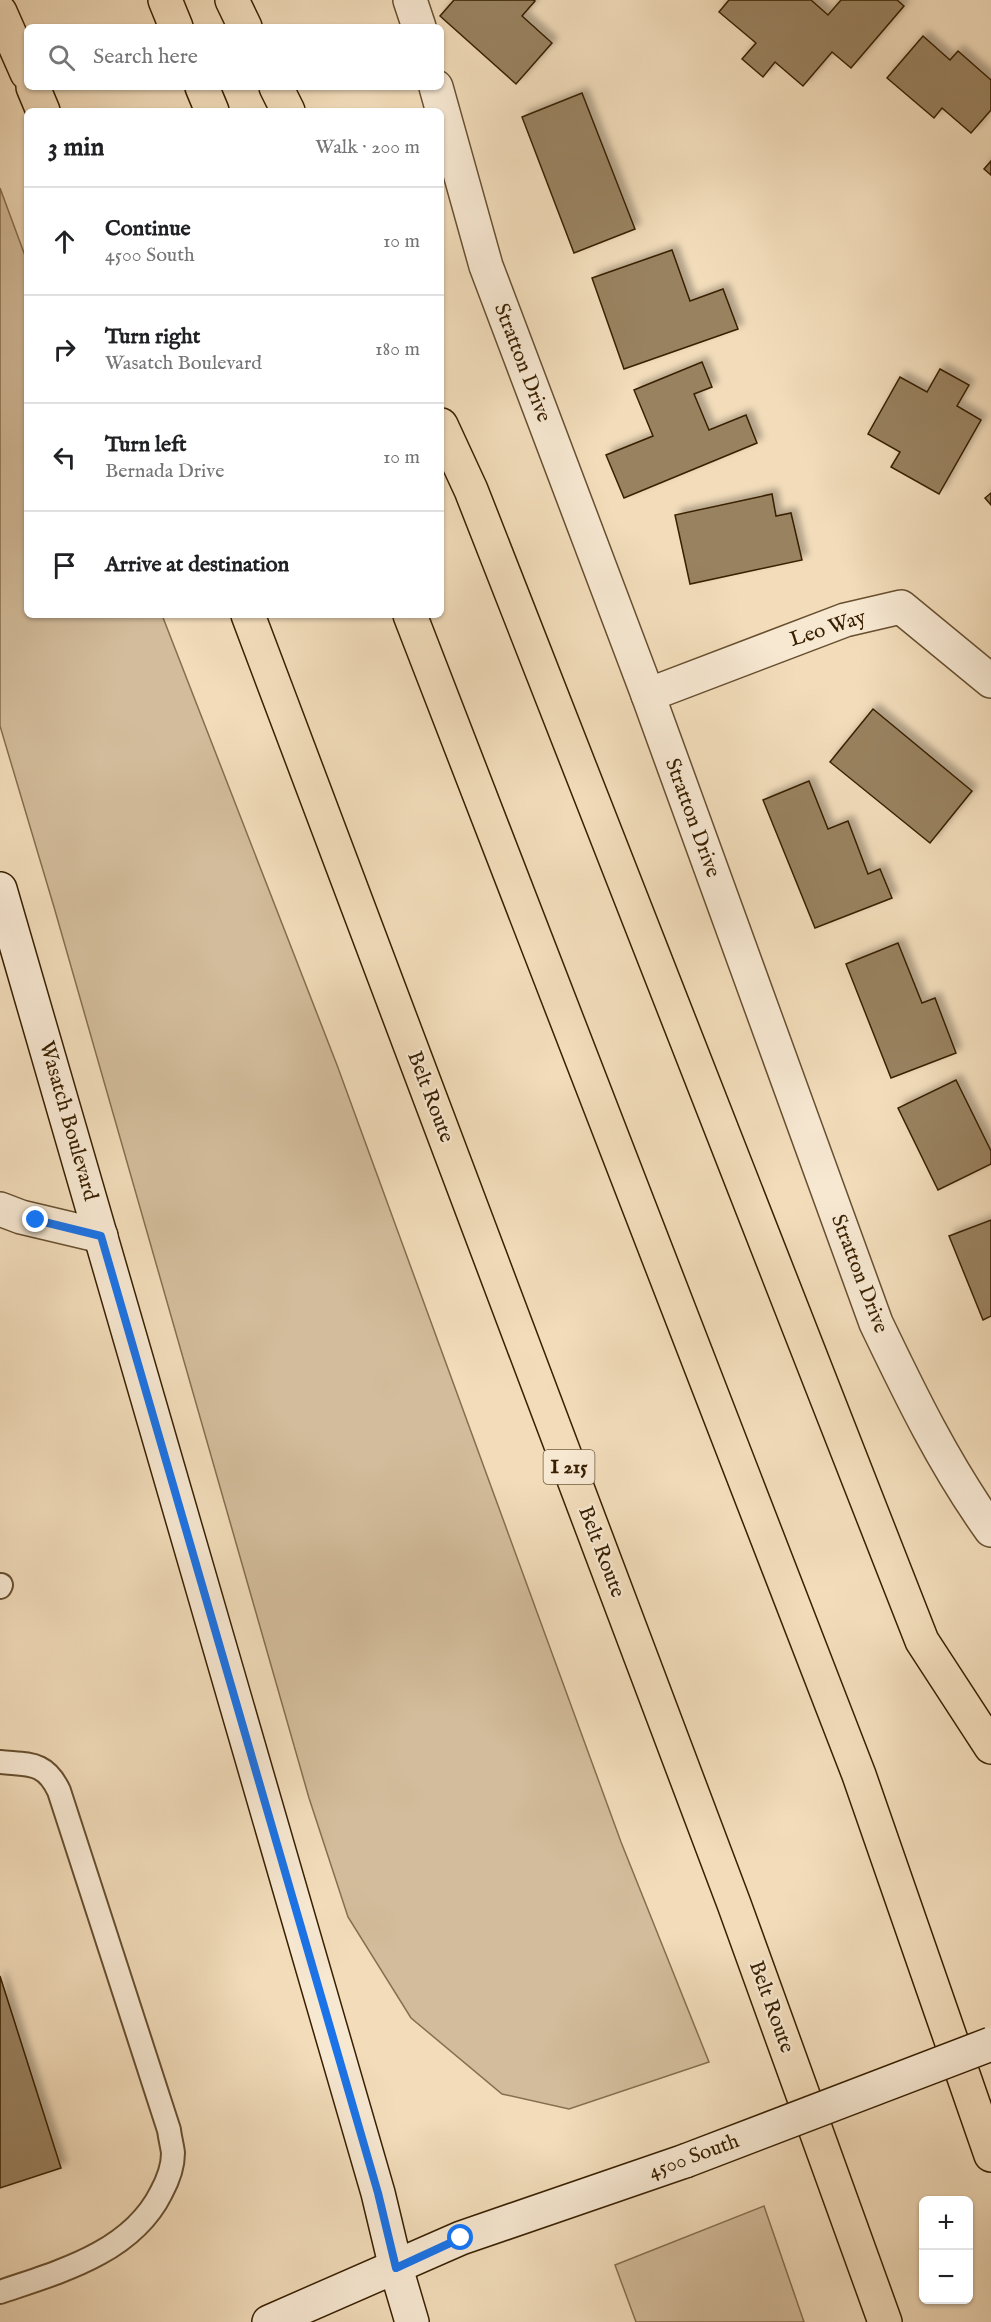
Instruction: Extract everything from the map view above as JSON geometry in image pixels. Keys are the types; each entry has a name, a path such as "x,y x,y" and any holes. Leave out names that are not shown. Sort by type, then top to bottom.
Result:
{"highway":[{"path":"165,0 175,24"},
{"path":"232,0 244,24"},
{"path":"0,12 24,66"},
{"path":"34,90 42,108"},
{"path":"203,90 211,108"},
{"path":"278,90 286,108"},
{"path":"444,432 476,501 922,1641 991,1747"},
{"name":"Belt Route","path":"249,618 726,1882 885,2322"},
{"path":"411,618 859,1775 991,2155"}],"street":[{"path":"410,0 418,24"},
{"name":"Stratton Drive","path":"437,90 442,108"},
{"name":"Stratton Drive","path":"444,116 486,266 648,695 876,1323 924,1423 966,1495 991,1530"},
{"name":"Leo Way","path":"648,695 845,620 901,607 991,681"},
{"name":"Wasatch Boulevard","path":"0,889 378,2193 412,2322"},
{"path":"0,1209 101,1236"},
{"name":"4500 South","path":"269,2322 461,2238 685,2161 991,2044"}],"lane":[{"path":"0,1762 32,1764 53,1779 60,1791 169,2130 173,2155 166,2183 153,2209 123,2238 73,2268 0,2292"}],"shaded area":[{"path":"0,188 24,253 24,618 163,618 337,1065 621,1842 709,2062 569,2109 502,2094 411,2018 348,1917 309,1798 0,726"},
{"path":"764,2206 804,2322 636,2322 615,2265"}],"building":[{"path":"454,0 533,0 535,1 522,16 552,43 516,84 440,16"},
{"path":"729,0 811,0 828,15 841,0 897,0 904,6 851,68 832,52 803,86 775,62 763,77 742,59 756,43 719,12"},
{"path":"923,36 950,60 958,51 991,80 991,110 971,133 942,108 934,118 887,78"},
{"path":"582,93 635,229 574,253 522,117"},
{"path":"991,161 991,175 984,169"},
{"path":"672,250 690,301 723,289 738,329 624,369 592,278"},
{"path":"702,362 712,387 694,394 709,430 746,415 757,443 624,498 606,455 653,436 634,390"},
{"path":"940,369 969,385 957,406 981,420 939,494 891,467 900,452 868,434 900,377 927,392"},
{"path":"991,493 991,505 985,498"},
{"path":"772,494 776,516 791,513 802,560 690,584 675,515"},
{"path":"873,709 972,791 930,843 830,762"},
{"path":"809,781 828,829 848,821 868,874 880,869 892,898 815,928 763,800"},
{"path":"898,943 922,1003 935,998 956,1053 891,1078 846,964"},
{"path":"956,1080 991,1151 991,1164 938,1190 898,1108"},
{"path":"991,1220 991,1316 983,1320 949,1236"},
{"path":"0,1976 61,2168 0,2188"}],"route":[{"path":"36,1220 101,1236 378,2193 396,2268 461,2238"}]}
